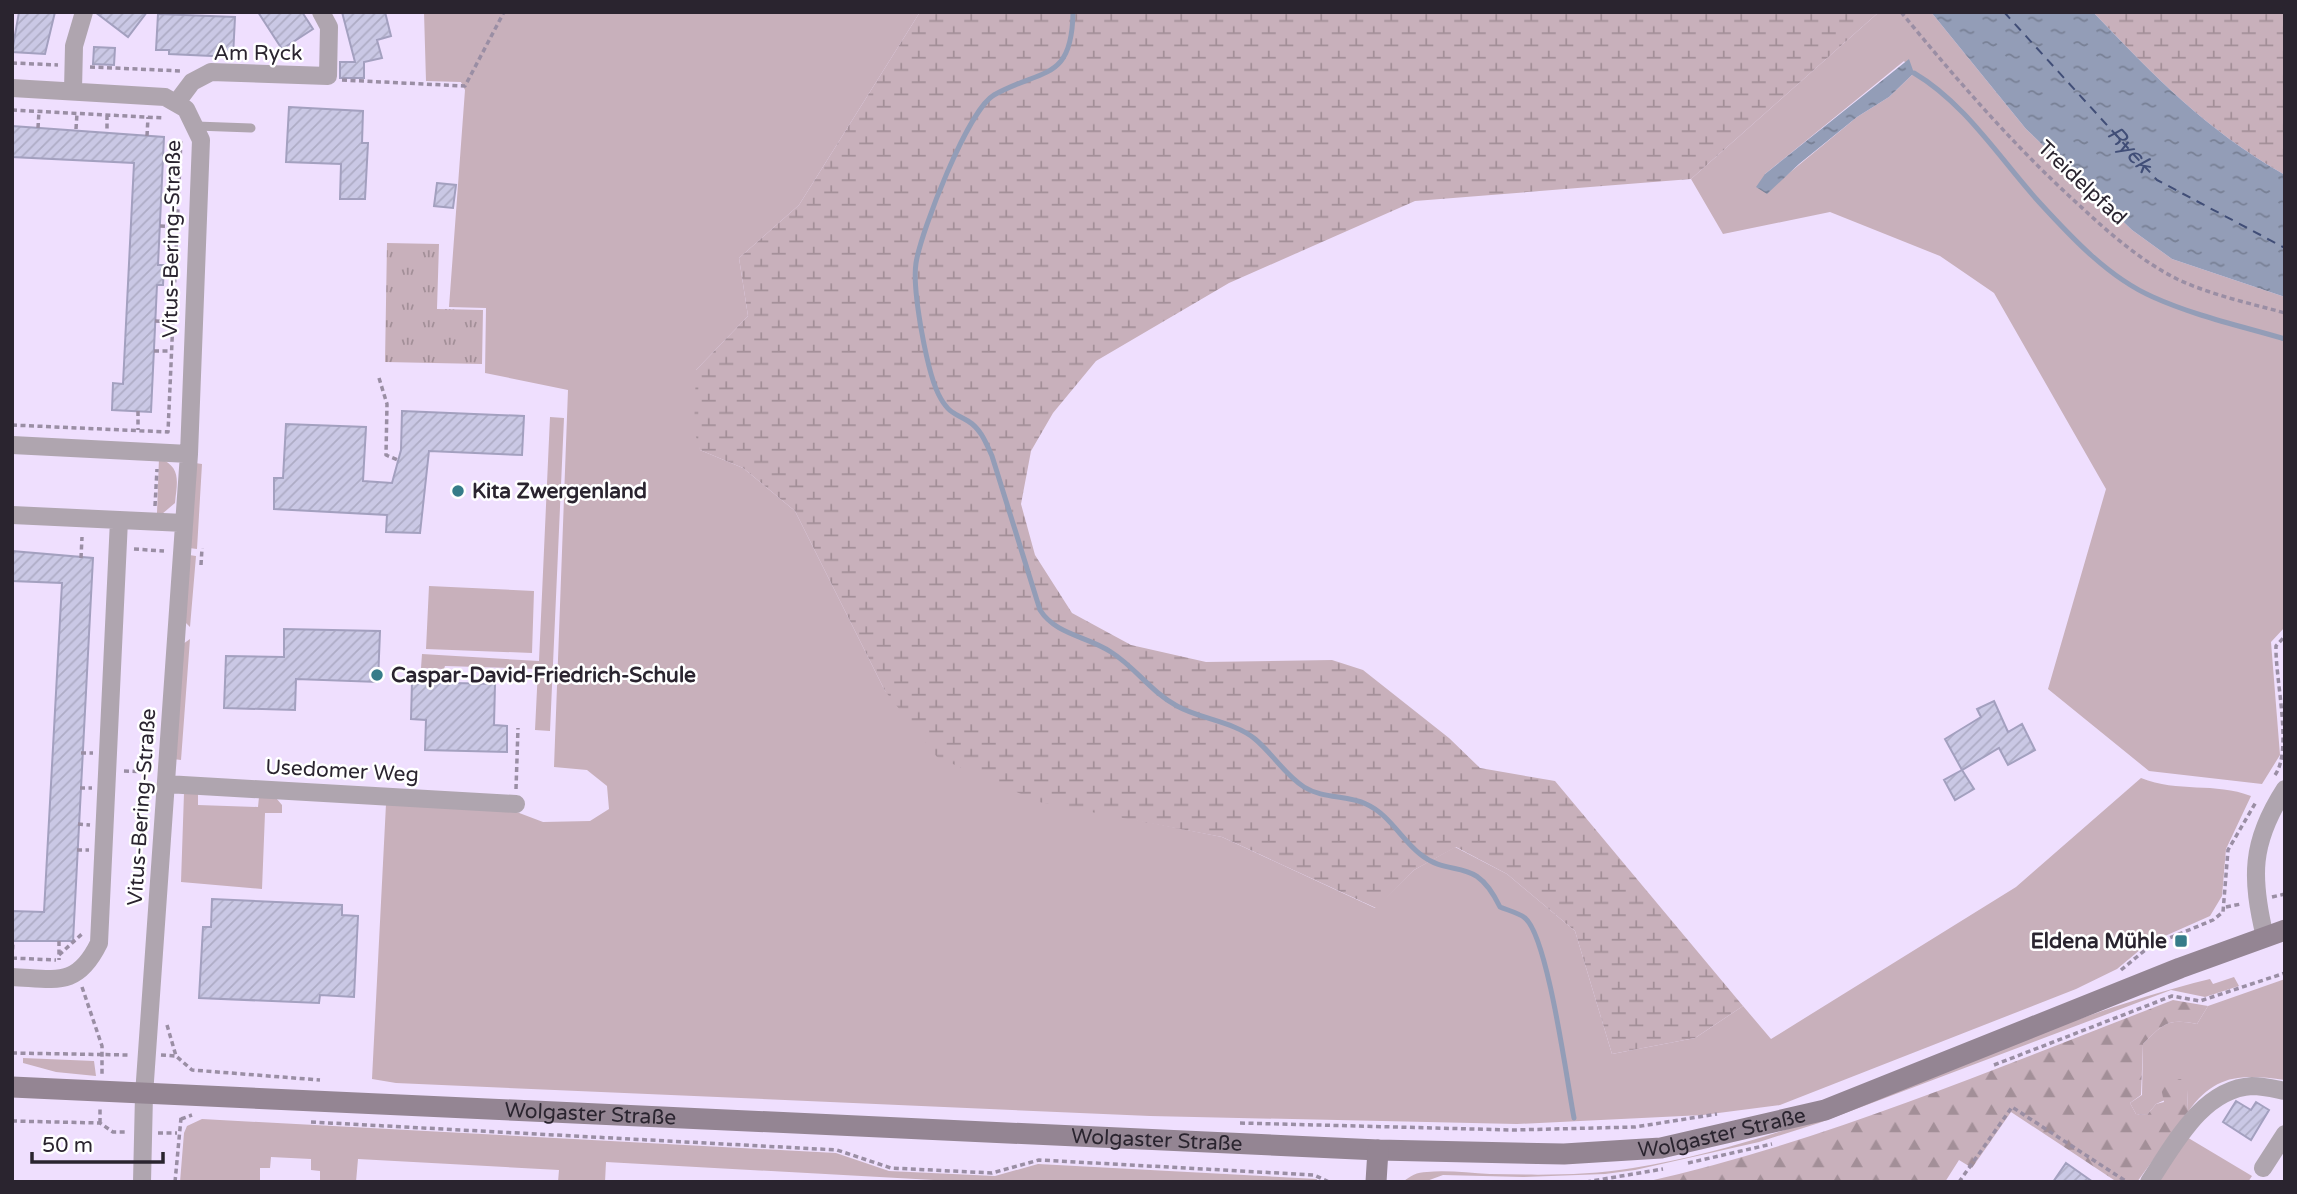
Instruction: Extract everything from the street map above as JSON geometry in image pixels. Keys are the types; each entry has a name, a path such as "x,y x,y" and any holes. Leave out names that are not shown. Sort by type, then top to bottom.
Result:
{"main road":[{"name":"Wolgaster Straße","path":"12,1087 1378,1150 1564,1154 1661,1148 1825,1110 2275,934"},
{"path":"1376,1182 1378,1150"}],"street":[{"path":"73,90 74,46 84,12"},
{"name":"Am Ryck","path":"173,110 192,82 211,72 328,75 329,27 321,12"},
{"path":"12,88 150,94 173,110"},
{"name":"Vitus-Bering-Straße","path":"142,1182 144,1095 189,454 200,202 201,141 173,110"},
{"path":"12,445 189,454"},
{"path":"12,515 184,523"},
{"name":"Vitus-Bering-Straße","path":"67,976 88,965 99,943 119,520"},
{"name":"Usedomer Weg","path":"166,783 516,804"},
{"path":"2275,934 2255,891 2257,855 2275,804 2279,783"},
{"path":"12,977 67,976"},
{"path":"2149,1182 2183,1132 2217,1096 2252,1086 2285,1091"},
{"path":"2263,1168 2285,1134"}],"lane":[{"path":"188,129 251,128"}],"path":[{"path":"328,75 345,81 466,86 505,12"},
{"name":"Treidelpfad","path":"1901,12 1977,102 2053,181 2103,228 2150,263 2178,279 2222,296 2285,313"},
{"path":"12,63 211,72"},
{"path":"12,110 148,117 173,110"},
{"path":"38,128 39,111"},
{"path":"76,129 77,113"},
{"path":"107,115 107,131"},
{"path":"147,136 148,117"},
{"path":"12,425 168,432 178,199 188,129"},
{"path":"161,199 178,199"},
{"path":"160,226 177,227"},
{"path":"164,276 174,276"},
{"path":"155,321 172,322"},
{"path":"154,351 171,351"},
{"path":"379,378 387,404 386,454 398,460"},
{"path":"138,411 138,431"},
{"path":"154,550 159,432"},
{"path":"81,558 82,537"},
{"path":"2279,783 2283,750 2276,646 2285,636"},
{"path":"516,804 518,728"},
{"path":"2120,972 2150,946 2213,920 2223,912 2228,850 2244,817 2261,794"},
{"path":"2285,854 2285,878"},
{"path":"59,941 59,958 89,926"},
{"path":"12,958 13,941"},
{"path":"67,976 98,1035 103,1056 101,1081"},
{"path":"12,1053 125,1055"},
{"path":"184,1063 192,1070 323,1081"},
{"path":"100,1123 101,1105"},
{"path":"1959,1182 2011,1107 2127,1182"},
{"path":"1228,1123 1512,1130 1635,1127 1729,1112"},
{"path":"175,1182 177,1133 181,1119 195,1115"},
{"path":"12,1121 100,1123 113,1132 177,1133"},
{"path":"303,1121 837,1150 891,1168 992,1173 1039,1160 1321,1179 1329,1182"}],"green space":[{"path":"424,12 920,12 799,205 739,258 748,316 696,370 700,450 743,468 795,511 885,691 1137,820 1222,837 1375,908 1414,870 1455,847 1507,874 1575,931 1612,1054 1695,1038 1743,1006 1771,1039 2016,887 2141,778 2155,783 2224,789 2251,796 2226,849 2222,896 2210,916 2147,944 2117,969 2076,989 1780,1105 1703,1115 1517,1124 1150,1116 396,1083 372,1079 386,804 514,811 543,822 590,821 609,809 607,786 587,770 554,767 568,390 485,373 486,308 449,307 465,90 461,82 426,81"},
{"path":"920,12 1879,12 1691,179 1415,201 1229,283 1096,361 1053,413 1031,451 1021,504 1035,555 1072,613 1131,645 1206,662 1332,660 1363,670 1449,738 1480,768 1555,781 1743,1006 1695,1038 1612,1054 1575,931 1507,874 1456,847 1414,870 1376,908 1222,837 1039,802 937,757 885,691 795,511 743,468 700,450 694,430 696,370 748,316 739,258 799,205"},
{"path":"1879,12 1931,12 2026,129 2132,230 2172,259 2285,297 2285,627 2271,642 2280,755 2262,784 2149,771 2048,689 2106,489 1994,293 1940,256 1830,212 1723,234 1691,179","holes":["1904,61 1914,73 1889,97 1857,117 1771,188 1765,174"]},
{"path":"2093,12 2285,12 2285,175 2230,140 2206,121 2138,59"},
{"path":"387,243 439,244 437,309 483,310 482,364 385,362"},
{"path":"550,417 564,418 550,731 535,730 538,669 445,666 444,669 421,668 422,654 539,661"},
{"path":"159,458 175,471 177,482 175,503 162,514 157,513"},
{"path":"195,463 202,464 197,549 189,548"},
{"path":"189,555 196,556 190,627 184,621"},
{"path":"429,586 534,591 532,653 426,649"},
{"path":"190,639 181,760 173,759 183,644"},
{"path":"184,793 198,794 198,805 258,807 259,797 276,798 282,805 282,813 265,813 262,889 181,882"},
{"path":"2234,977 2239,986 2205,997 2171,990 2210,979 2213,984"},
{"path":"2285,979 2285,1080 2255,1077 2230,1079 2208,1090 2188,1112 2187,1090 2156,1104 2147,1115 2136,1114 2130,1103 2142,1095 2143,1044 2156,1032 2172,1022 2197,1024 2208,1006"},
{"path":"2169,991 1819,1123 1759,1142 1635,1170 1605,1174 1523,1177 1443,1175 1424,1182 1403,1182 1411,1176 1435,1171 1526,1175 1633,1168 1708,1152 1781,1131 2065,1024"},
{"path":"2173,1000 2208,1006 2197,1024 2172,1022 2143,1044 2141,1095 2130,1103 2136,1114 2147,1115 2156,1104 2164,1102 2161,1088 2170,1079 2181,1079 2187,1090 2188,1112 2137,1182 2117,1182 2011,1112 1972,1168 1959,1160 1945,1182 1645,1182 1780,1146 1846,1124"},
{"path":"23,1058 94,1061 96,1076 56,1072 23,1063"},
{"path":"202,1119 836,1153 889,1171 995,1176 1038,1164 1317,1179 1316,1182 970,1182 606,1162 605,1182 558,1182 559,1170 358,1159 356,1182 320,1182 320,1171 311,1170 311,1159 271,1157 270,1168 260,1168 260,1182 180,1182 184,1133 187,1126"},
{"path":"2185,1136 2252,1176 2248,1182 2158,1182"}],"water":[{"name":"Ryck","path":"1931,12 2093,12 2138,59 2206,121 2230,140 2285,175 2285,297 2172,259 2132,230 2026,129"},
{"path":"1909,59 1914,73 1889,97 1857,117 1767,194 1756,187 1765,174"}],"building":[{"path":"19,12 55,12 45,54 12,52"},
{"path":"95,12 147,12 128,37"},
{"path":"258,12 302,12 313,29 282,49"},
{"path":"342,12 385,12 391,36 377,40 382,58 364,62 364,78 340,78 340,62 355,62"},
{"path":"158,14 235,17 233,57 169,54 169,50 156,50"},
{"path":"94,47 115,48 114,65 93,64"},
{"path":"289,107 363,111 362,143 368,143 365,199 340,199 341,164 286,162"},
{"path":"12,126 164,137 158,265 164,265 163,285 157,285 151,412 112,410 113,383 123,384 134,163 12,157"},
{"path":"437,183 456,185 453,208 434,206"},
{"path":"402,411 524,416 522,455 429,451 420,533 386,532 387,515 274,509 274,478 283,478 286,424 366,427 363,481 392,483 401,450"},
{"path":"12,551 93,558 73,941 12,941 12,911 44,912 62,583 12,581"},
{"path":"284,629 380,631 378,682 296,679 295,710 224,708 226,656 284,657"},
{"path":"412,682 495,684 494,725 507,726 507,752 425,750 426,720 411,719"},
{"path":"1994,701 2008,732 2022,724 2035,750 2008,765 1999,748 1962,770 1945,739 1981,717 1977,709"},
{"path":"1962,770 1974,789 1955,800 1944,780"},
{"path":"212,899 342,905 342,915 358,916 354,997 320,995 319,1003 199,998 203,927 211,927"},
{"path":"2236,1101 2251,1110 2256,1102 2269,1110 2251,1140 2223,1122"},
{"path":"2066,1163 2093,1182 2053,1182"}],"waterway":[{"path":"1073,12 1067,51 1060,62 1051,70 994,95 983,105 959,146 936,200 920,247 915,275 918,311 936,388 947,408 973,424 988,446 1040,610 1054,625 1111,652 1159,694 1177,706 1247,733 1304,787 1311,791 1359,801 1374,808 1420,854 1442,866 1472,873 1490,890 1500,907 1525,918 1533,931 1549,980 1574,1118"},
{"path":"1914,73 1950,100 2064,229 2091,256 2121,279 2153,297 2185,310 2285,339"}],"ferry route":[{"path":"2004,12 2157,180 2285,248"}],"place":[{"name":"Kita Zwergenland","path":"458,491"},
{"name":"Caspar-David-Friedrich-Schule","path":"377,675"},
{"name":"Eldena Mühle","path":"2181,941"}]}
